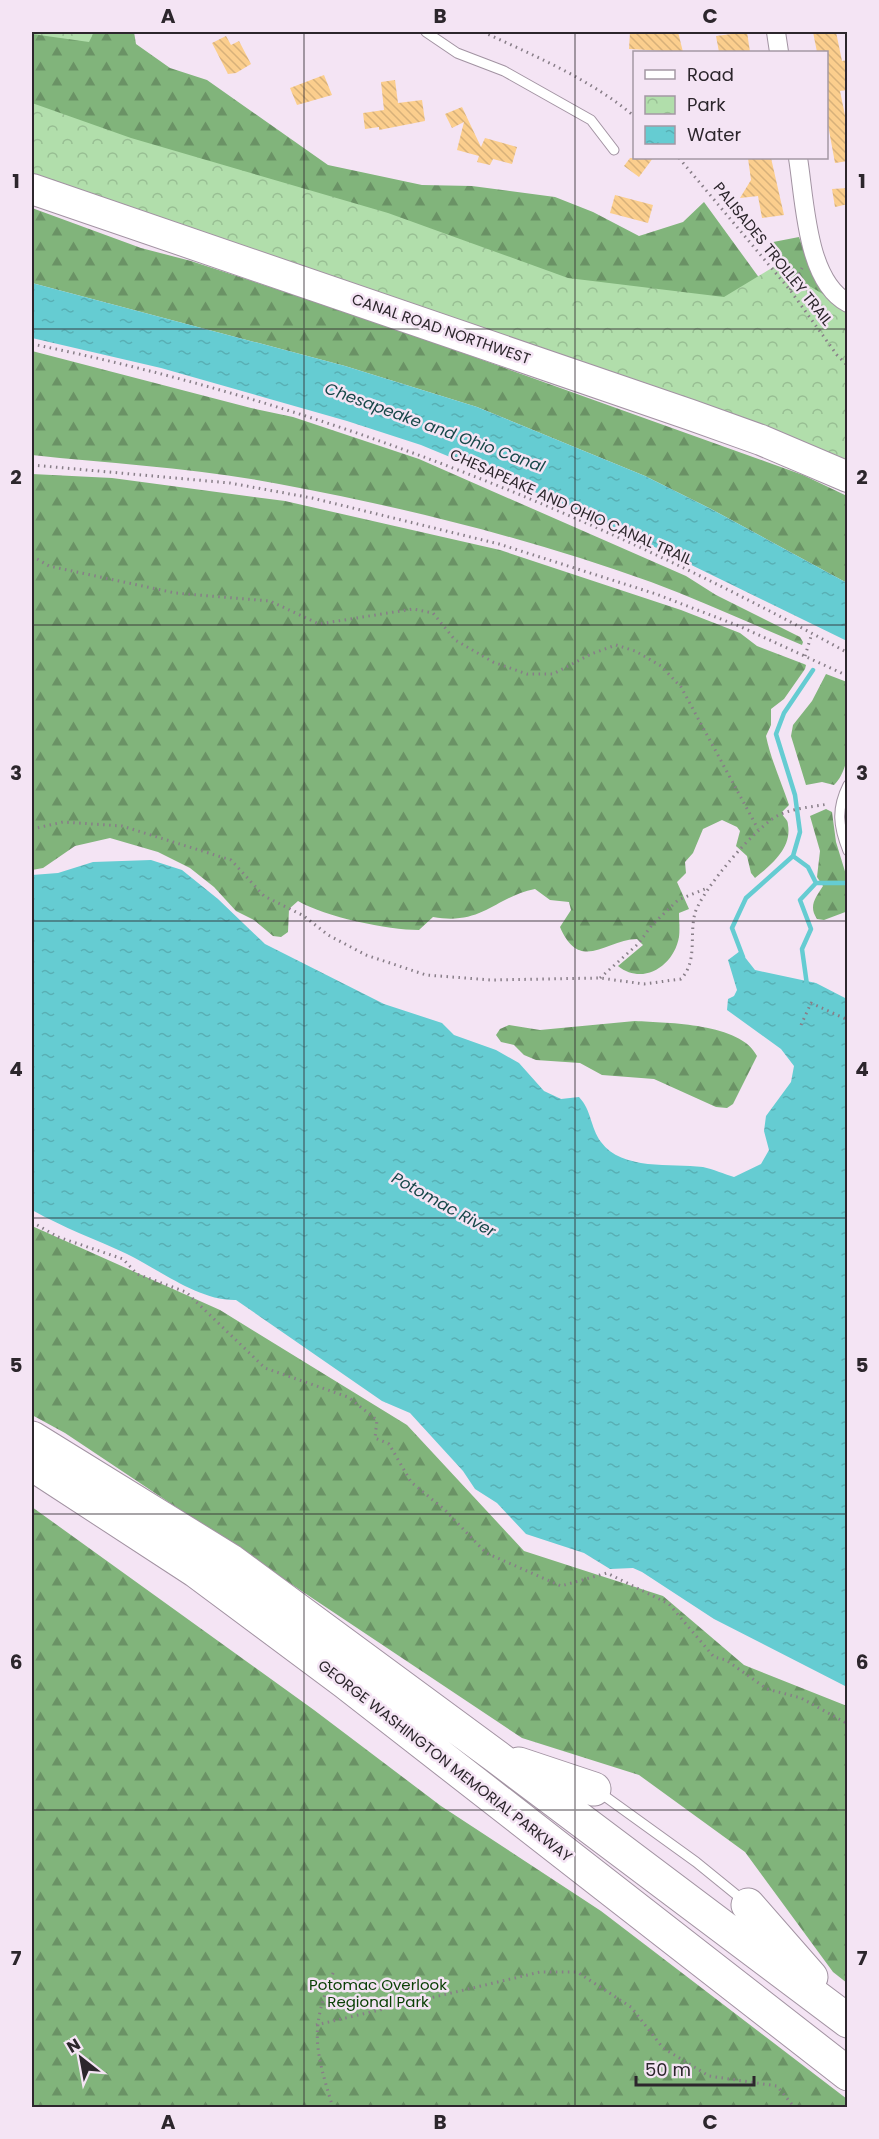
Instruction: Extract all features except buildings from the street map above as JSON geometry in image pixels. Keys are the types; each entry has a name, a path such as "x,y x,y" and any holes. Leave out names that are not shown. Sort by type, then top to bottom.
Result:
{"highway":[{"name":"CANAL ROAD NORTHWEST","path":"32,189 692,415 768,443 848,477"},
{"name":"GEORGE WASHINGTON MEMORIAL PARKWAY","path":"32,1438 231,1561 497,1757 843,2018"},
{"name":"GEORGE WASHINGTON MEMORIAL PARKWAY","path":"32,1464 196,1571 345,1682 848,2074"},
{"path":"497,1757 594,1789"},
{"path":"748,1905 821,1989 843,2018"}],"street":[{"path":"776,32 780,51"},
{"path":"798,159 818,266 826,285 848,303"}],"lane":[{"path":"426,32 457,53 504,71 591,120 614,150"},
{"path":"848,785 839,802 840,833 848,851"},
{"path":"594,1789 696,1862 748,1905"}],"path":[{"path":"483,32 562,69 633,115"},
{"name":"PALISADES TROLLEY TRAIL","path":"680,159 790,290 837,356 848,366"},
{"name":"CHESAPEAKE AND OHIO CANAL TRAIL","path":"32,344 268,404 421,455 580,522 848,652"},
{"path":"32,465 230,483 312,498 499,544 623,583 739,626 848,676"},
{"path":"32,556 49,566 175,593 270,601 319,624 413,609 433,613 455,640 493,662 527,674 553,674 591,654 616,645 635,651 661,666 681,687 758,830"},
{"path":"805,656 812,633"},
{"path":"32,829 63,822 122,825 231,860 264,896 304,916 328,935 366,955 426,975 491,980 600,978 644,984 681,979 687,972 692,952 692,933 696,911 707,888 758,830 781,814 839,802"},
{"path":"600,978 638,944 652,925 678,900 707,888"},
{"path":"801,1025 811,1003 848,1020"},
{"path":"32,1222 58,1237 123,1259 137,1274 186,1292 264,1368 348,1396 377,1420 375,1438 389,1443 411,1482 445,1510 486,1553 561,1586 607,1573 669,1604 714,1657 726,1660 767,1689 801,1698 848,1724"},
{"path":"333,2108 318,2054 316,2025 334,1971"},
{"path":"316,2025 540,1972 577,1972 631,2007 663,2048 709,2076 777,2086 795,2108"}],"green space":[{"path":"32,32 134,32 136,44 170,68 207,80 328,165 422,185 472,186 555,197 593,212 639,236 683,222 704,202 803,338 32,169"},
{"path":"32,32 94,32 89,42 32,34"},
{"path":"32,103 131,138 388,213 568,278 724,297 775,266 847,308 847,467 32,179"},
{"path":"32,208 141,248 191,261 371,320 803,475 847,496 847,583 645,476 477,407 345,366 32,283"},
{"path":"799,237 811,270 828,299 843,350 768,243"},
{"path":"32,351 293,417 419,459 686,576 716,595 800,637 802,645 689,597 606,566 514,538 420,514 326,493 248,479 186,470 32,455"},
{"path":"32,474 112,478 285,501 500,550 681,610 740,633 757,646 804,664 805,669 784,699 771,709 771,725 766,736 789,805 782,812 788,823 787,841 784,848 774,862 755,878 751,873 747,856 736,846 740,831 737,827 722,820 703,829 693,853 685,862 686,873 677,882 689,909 679,913 679,937 676,947 671,957 656,970 637,974 618,966 643,945 637,939 626,940 595,951 576,949 560,927 571,910 569,902 550,900 535,889 464,918 433,917 419,930 357,922 298,901 289,909 288,932 281,937 273,936 254,920 236,911 214,887 190,868 158,852 110,838 75,846 43,868 32,870"},
{"path":"826,674 847,682 848,751 841,776 834,785 822,782 806,785 791,736 793,725 812,701"},
{"path":"826,809 832,812 836,842 847,878 848,911 824,920 817,919 813,910 814,902 823,886 817,877 820,851 810,816"},
{"path":"635,1021 702,1027 736,1037 749,1045 757,1056 733,1104 727,1108 716,1107 654,1079 602,1075 580,1063 536,1060 524,1055 514,1045 501,1042 496,1035 500,1029 509,1025 540,1030"},
{"path":"32,1226 220,1310 407,1425 524,1551 663,1596 744,1665 847,1706 847,1983 833,1972 745,1852 639,1775 522,1738 65,1433 32,1415"},
{"name":"Potomac Overlook Regional Park","path":"32,1507 314,1710 441,1806 601,1911 847,2099 847,2107 32,2107"}],"water":[{"name":"Chesapeake and Ohio Canal","path":"32,283 345,366 477,407 645,476 847,583 847,641 583,512 421,445 347,421 161,368 32,338"},
{"name":"Potomac River","path":"151,860 182,870 218,899 265,944 384,1004 442,1023 454,1035 496,1050 519,1063 544,1091 561,1099 579,1097 601,1142 621,1158 634,1162 703,1167 734,1177 761,1164 769,1150 764,1131 766,1116 791,1082 794,1066 781,1049 727,1010 728,999 734,996 737,990 728,960 740,951 755,970 816,983 847,999 847,1687 714,1619 642,1572 633,1568 610,1569 584,1553 526,1534 497,1503 475,1489 463,1471 410,1413 382,1401 236,1300 222,1299 194,1290 127,1254 32,1210 32,875 58,873 93,862"}],"waterway":[{"path":"743,957 732,928 746,898 793,856 800,832 795,795 776,734 784,713 813,670"},
{"path":"793,856 808,867 816,883"},
{"path":"807,985 802,949 811,929 800,900 816,883 848,883"}]}
